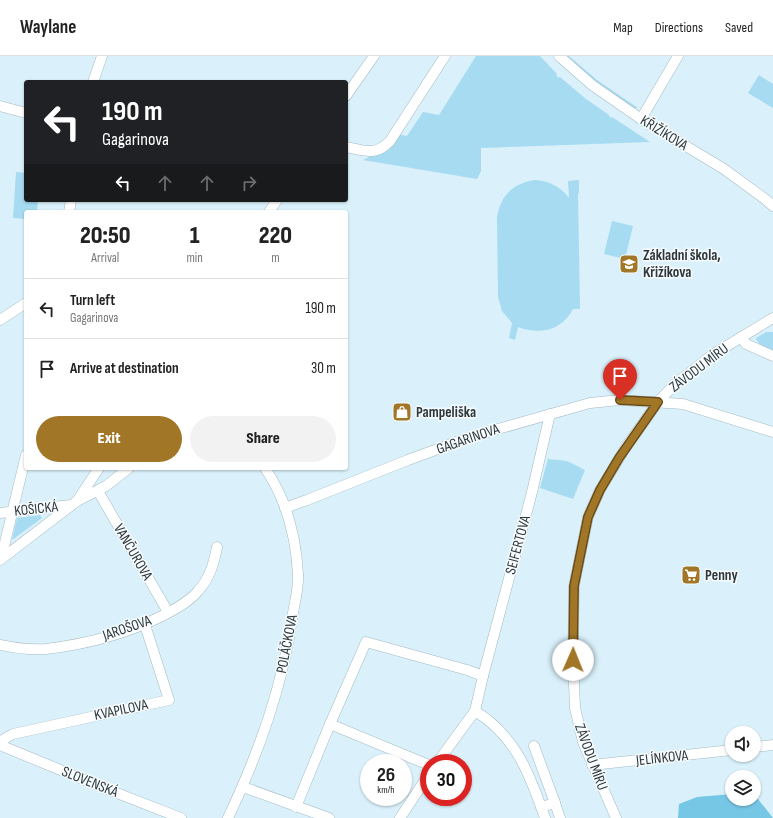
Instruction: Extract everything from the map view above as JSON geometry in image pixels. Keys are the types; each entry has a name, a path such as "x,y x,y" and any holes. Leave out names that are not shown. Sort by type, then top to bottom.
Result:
{"street":[{"path":"94,80 102,56"},
{"path":"348,93 374,56"},
{"path":"348,147 370,152 383,149 390,141 445,56"},
{"name":"KŘIŽÍKOVA","path":"559,56 592,86 642,119 724,169 766,199 773,206"},
{"path":"642,119 678,56"},
{"path":"0,106 24,112"},
{"path":"0,320 24,304"},
{"name":"ZÁVODU MÍRU","path":"616,818 583,742 575,708 573,660 574,586 588,517 600,490 626,447 658,402 674,385 712,355 773,318"},
{"path":"741,337 746,344 773,356"},
{"name":"GAGARINOVA","path":"285,508 462,440 550,414 598,402 620,400 683,404 773,432"},
{"name":"SEIFERTOVA","path":"444,754 475,711 550,414"},
{"path":"0,560 24,464"},
{"path":"74,503 99,470"},
{"path":"0,560 74,503 98,491 126,470"},
{"name":"POLÁČKOVA","path":"228,818 243,788 268,722 282,673 292,626 298,576 293,536 285,508 266,470"},
{"name":"VANČUROVA","path":"98,491 168,612"},
{"name":"KOŠICKÁ","path":"0,513 74,503"},
{"name":"JAROŠOVA","path":"0,645 44,649 123,633 145,625 180,606 198,592 212,568 218,547"},
{"name":"KVAPILOVA","path":"0,745 4,739 13,734 169,700 145,625"},
{"path":"296,807 366,642 483,676"},
{"path":"475,711 487,718 508,739 519,754 526,768 545,818"},
{"path":"330,724 420,761"},
{"name":"SLOVENSKÁ","path":"0,745 181,818"},
{"path":"761,746 773,745"},
{"path":"534,746 560,818"},
{"name":"JELÍNKOVA","path":"592,765 725,751"},
{"path":"243,788 328,818"},
{"path":"400,818 420,788"},
{"path":"541,807 555,803"}],"shaded area":[{"path":"476,56 540,56 559,78 560,77 611,118 612,117 650,142 481,148 481,171 477,179 363,160 377,153 397,134 407,136 423,112 439,115"},
{"path":"563,56 569,56 597,80 638,108 633,108 601,88"},
{"path":"759,75 773,84 773,108 748,93"},
{"path":"16,172 24,173 24,202 38,202 37,210 24,210 24,219 13,218"},
{"path":"535,180 554,185 562,190 569,198 568,181 579,180 580,309 573,309 563,322 549,329 534,331 518,327 515,340 509,338 512,323 502,311 498,297 497,218 501,203 509,192 520,184"},
{"path":"612,221 633,226 625,259 604,254"},
{"path":"766,332 773,332 773,353 762,348 756,339"},
{"path":"548,459 567,461 585,470 573,499 540,488"},
{"path":"40,515 42,518 12,540 17,518"},
{"path":"725,795 725,806 761,806 761,803 773,818 678,818 679,804 697,797"}],"place":[{"name":"Základní škola, Křižíkova","path":"629,264"},
{"name":"Pampeliška","path":"402,412"},
{"name":"Penny","path":"691,575"}],"route":[{"path":"573,660 574,586 588,517 600,490 619,458 658,402 620,400"}]}
